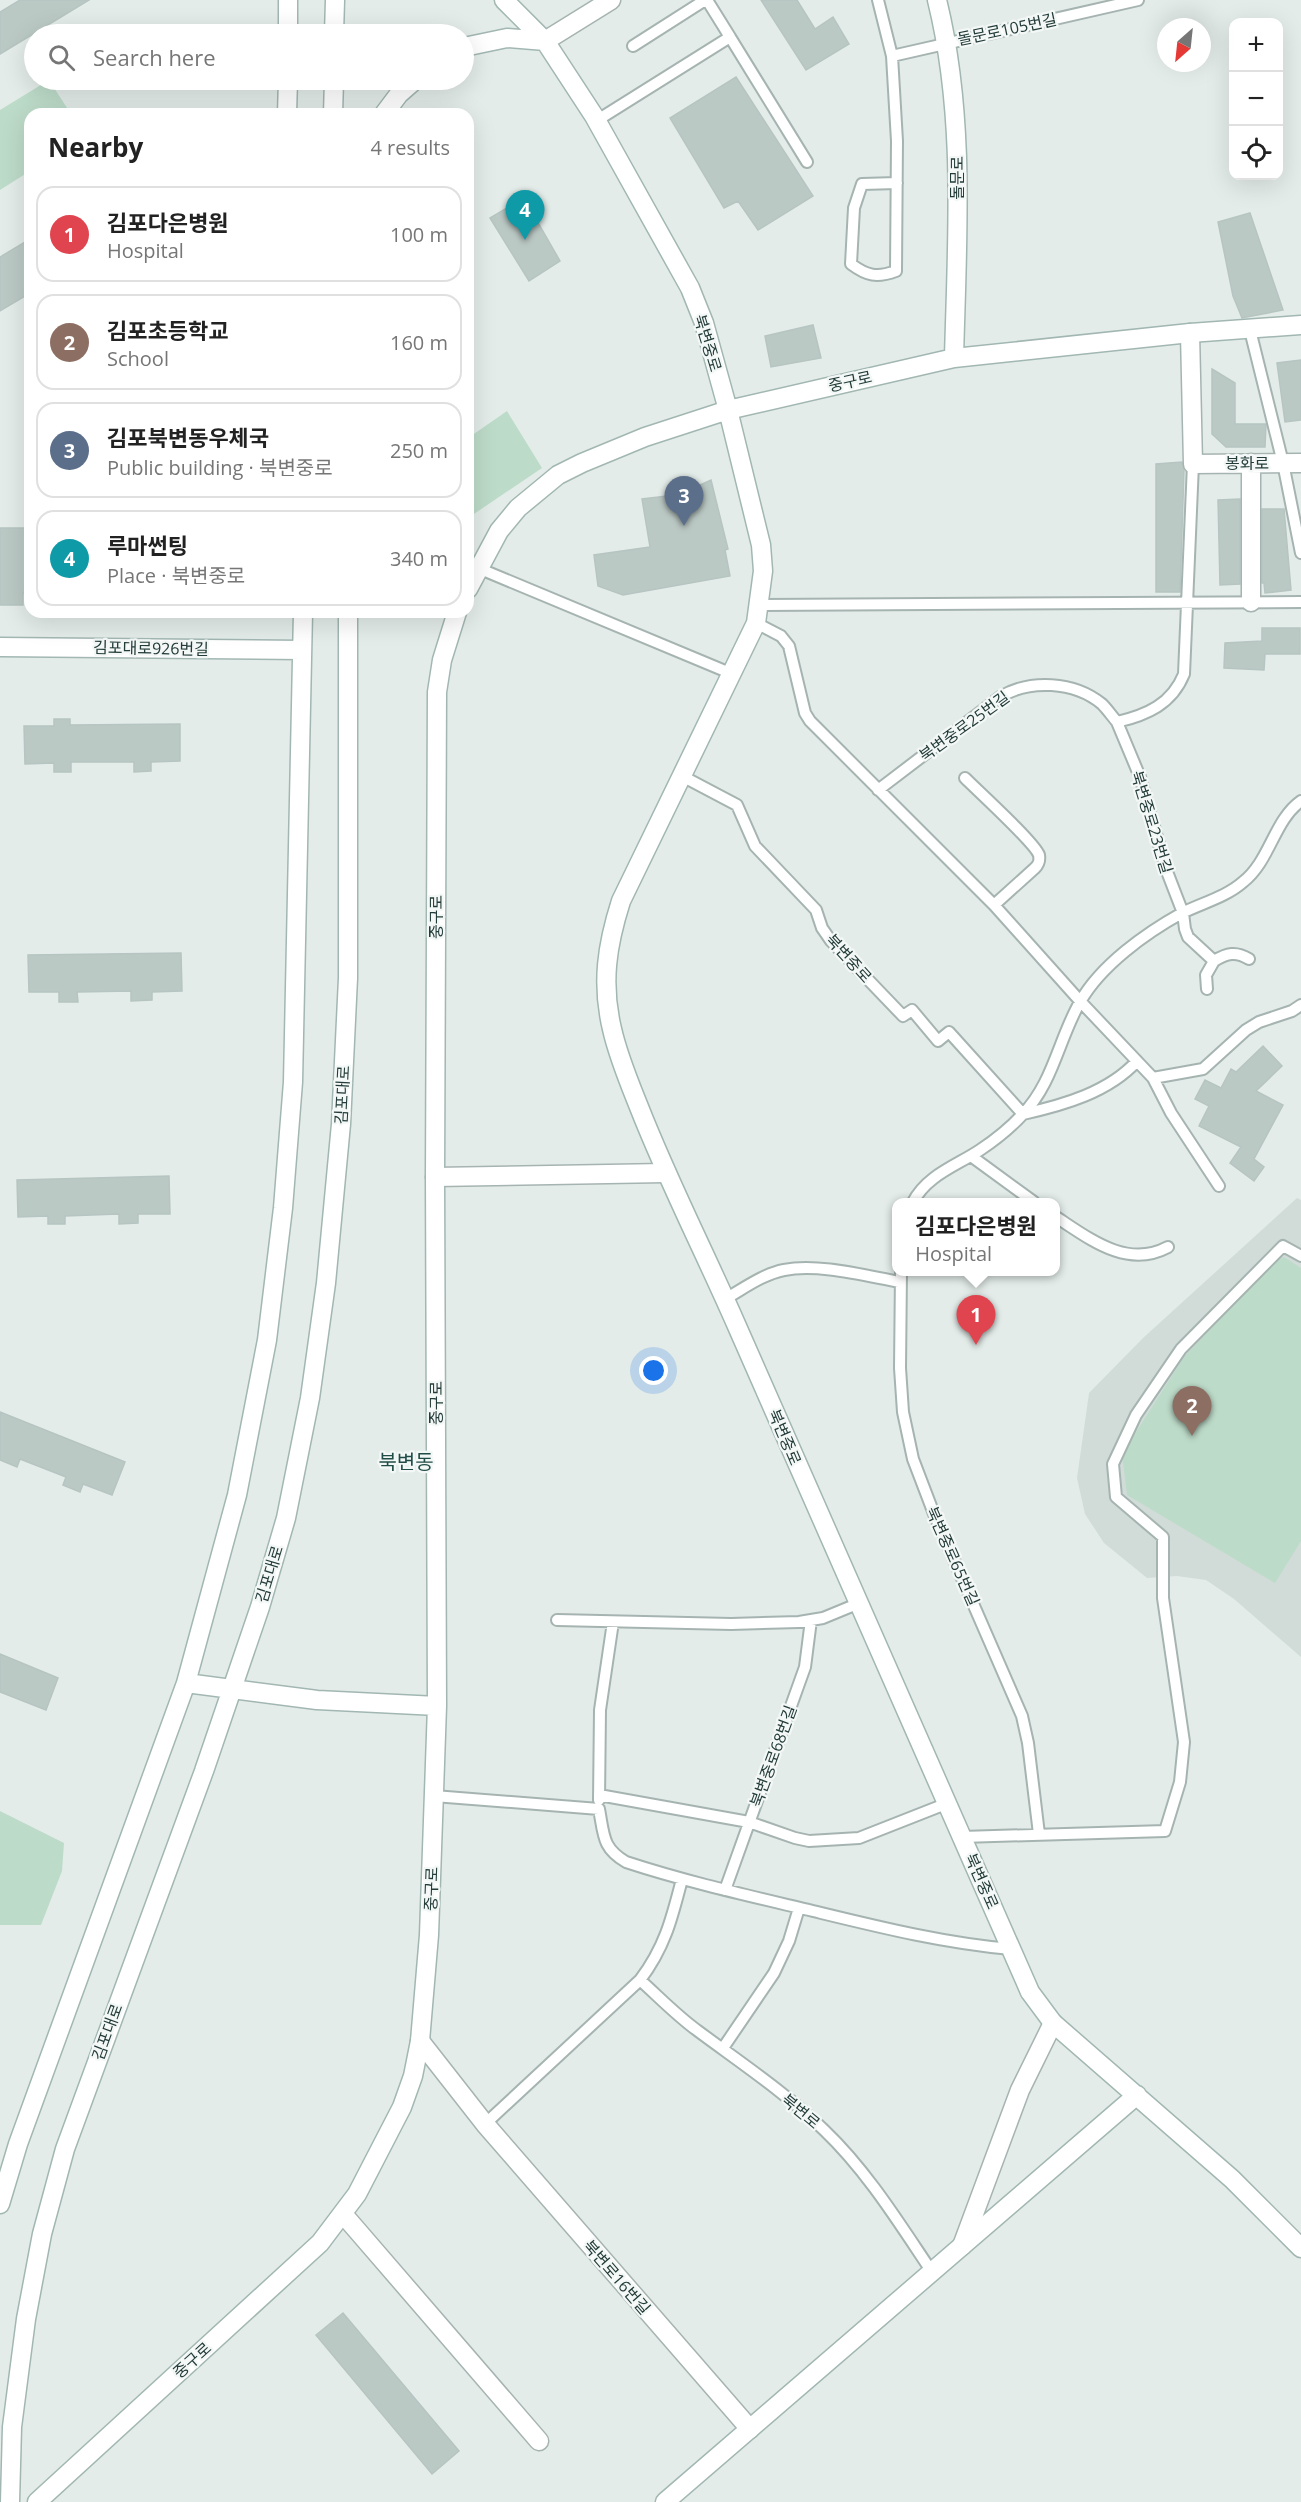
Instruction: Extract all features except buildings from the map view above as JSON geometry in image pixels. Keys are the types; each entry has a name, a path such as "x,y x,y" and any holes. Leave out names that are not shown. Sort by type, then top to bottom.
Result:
{"street":[{"path":"288,0 288,24"},
{"path":"334,24 335,0"},
{"name":"북변중로","path":"504,0 545,41 596,121 690,288 704,323 761,545 763,571 757,614 621,901 609,936 606,956 608,1008 622,1063 665,1173 724,1299 1030,1992 1053,2024 1232,2179 1301,2247"},
{"path":"474,45 507,38 545,41 611,0"},
{"name":"돌문로","path":"937,0 948,42 957,140 954,358"},
{"path":"287,108 288,90"},
{"path":"333,108 334,90"},
{"path":"388,108 404,90"},
{"name":"중구로","path":"474,576 499,531 518,508 558,475 645,438 728,410 954,358 1190,333 1301,325"},
{"path":"1190,333 1193,464"},
{"name":"봉화로","path":"1193,464 1292,463"},
{"path":"1251,464 1251,602"},
{"path":"0,2204 18,2144 186,1683 237,1495 267,1340 283,1208 293,1082 303,618"},
{"name":"김포대로","path":"10,2502 12,2427 26,2319 42,2234 65,2149 233,1689 286,1518 310,1398 326,1283 340,1124 348,978 348,618"},
{"name":"중구로","path":"37,2502 321,2242 343,2214 374,2162 402,2107 413,2076 420,2041 429,1935 437,1706 435,1177 437,692 442,660 455,618"},
{"name":"김포대로926번길","path":"0,647 302,650"},
{"path":"435,1177 665,1173"},
{"path":"186,1683 317,1700 437,1706"},
{"path":"962,2246 1020,2090 1053,2024"},
{"name":"북변로16번길","path":"420,2041 485,2124 750,2429"},
{"path":"665,2502 1137,2095"},
{"path":"343,2214 540,2441"}],"lane":[{"path":"633,46 706,0 807,162"},
{"path":"878,0 892,56 897,141 897,183 896,271 882,277 861,272 851,264 854,208 862,184 897,183"},
{"name":"돌문로105번길","path":"892,56 1138,0"},
{"path":"596,121 730,37"},
{"path":"1250,330 1292,463 1301,553"},
{"path":"1117,722 1140,717 1158,707 1179,686 1184,674 1193,464"},
{"path":"478,568 730,673"},
{"path":"757,614 1187,602 1301,602"},
{"path":"757,614 789,646 805,713 810,721 994,905 1153,1078 1171,1113 1219,1186"},
{"name":"북변중로25번길","path":"879,790 990,704 1014,689 1030,685 1071,688 1102,704 1117,722"},
{"name":"북변중로23번길","path":"1117,722 1140,777 1166,869 1183,913"},
{"name":"북변중로","path":"682,776 737,806 755,846 816,910 822,928 831,941 903,1016 912,1010 938,1041 949,1032 1023,1114"},
{"path":"965,778 1027,839 1040,857 1035,868 994,905"},
{"path":"915,1198 927,1183 999,1136 1023,1114 1047,1078 1080,1001 1125,951 1143,937 1183,913 1244,882 1257,869 1287,817 1301,801"},
{"path":"1183,913 1188,937 1214,961"},
{"path":"1207,988 1206,975 1214,961 1229,953 1242,955 1249,959"},
{"path":"1153,1078 1203,1069 1246,1030 1259,1022 1292,1011 1301,1005"},
{"path":"1023,1114 1046,1109 1103,1088 1126,1074 1137,1061"},
{"path":"971,1156 1027,1198"},
{"path":"1060,1220 1112,1250 1131,1255 1146,1256 1168,1247"},
{"path":"962,1837 1165,1831 1180,1782 1184,1742 1163,1598 1163,1537 1116,1497 1113,1464 1136,1415 1181,1349 1283,1245 1301,1256"},
{"path":"724,1299 770,1274 783,1270 814,1269 901,1277"},
{"name":"북변중로65번길","path":"901,1277 900,1368 907,1437 934,1515 1022,1716 1028,1743 1040,1834"},
{"path":"557,1620 731,1624 811,1620 824,1618 857,1604"},
{"name":"북변중로68번길","path":"725,1890 805,1667 811,1620"},
{"path":"613,1622 600,1710 599,1809 606,1846 614,1855 626,1862 682,1879 799,1908 963,1945 1011,1949"},
{"path":"599,1795 749,1822 795,1839 834,1841 859,1838 874,1833 948,1803"},
{"path":"434,1796 599,1809"},
{"path":"485,2124 640,1980 656,1959 665,1940 682,1879"},
{"path":"723,2048 774,1973 786,1948 799,1908"},
{"name":"북변로","path":"640,1980 697,2031 723,2048 805,2112 846,2153 874,2188 932,2272"}],"shaded area":[{"path":"1297,1198 1301,1200 1301,1657 1234,1599 1206,1580 1177,1576 1147,1578 1104,1543 1085,1514 1077,1478 1089,1393 1143,1338"}],"green space":[{"path":"33,90 55,90 67,108 24,108 24,175 0,190 0,110"},
{"path":"507,411 542,468 474,514 474,434"},
{"path":"1284,1257 1301,1268 1301,1541 1275,1583 1127,1495 1122,1454 1184,1357 1274,1262"},
{"path":"0,1811 64,1843 62,1871 41,1925 0,1925"}],"place":[{"name":"루마썬팅","path":"525,240"},
{"name":"김포북변동우체국","path":"684,526"},
{"name":"김포다은병원","path":"976,1345"},
{"name":"김포초등학교","path":"1192,1436"}],"district":[{"name":"북변동","path":"406,1461"}]}
